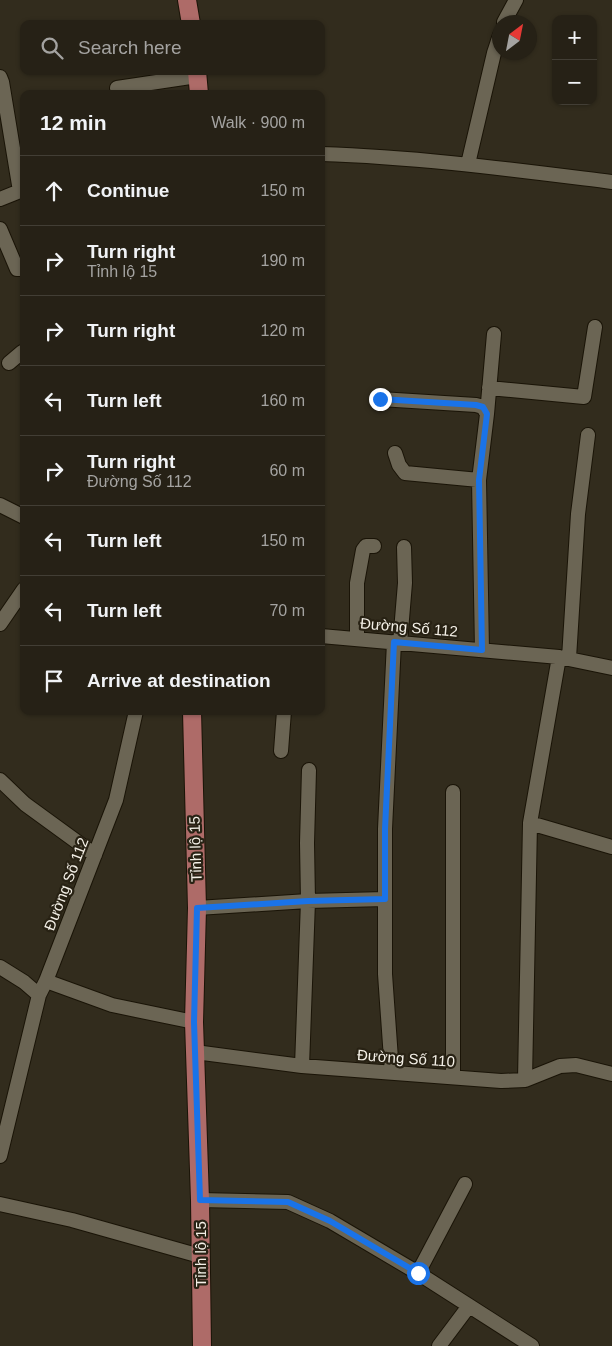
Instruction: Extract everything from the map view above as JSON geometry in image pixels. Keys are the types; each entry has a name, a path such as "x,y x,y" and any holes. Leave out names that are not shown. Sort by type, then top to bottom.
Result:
{"main road":[{"path":"187,0 190,20"},
{"path":"197,75 199,90"},
{"name":"Tỉnh lộ 15","path":"192,715 197,908 194,1022 200,1200 202,1346"}],"street":[{"path":"508,15 516,0"},
{"path":"468,164 493,60"},
{"path":"117,88 191,75"},
{"path":"0,77 20,180"},
{"path":"325,154 366,155 468,164 612,182"},
{"path":"0,199 20,192"},
{"path":"0,229 17,268 20,268"},
{"path":"489,388 584,397 595,327"},
{"path":"482,650 479,480 494,334"},
{"path":"9,363 20,354"},
{"path":"380,399 476,405 483,407 487,414"},
{"path":"526,1080 530,823 564,658 588,435"},
{"path":"395,453 399,465 405,473 479,480"},
{"path":"0,505 20,515"},
{"path":"356,638 357,583 363,550 366,546 374,546"},
{"path":"392,1073 385,974 385,829 397,643 405,583 404,547"},
{"path":"0,624 20,595"},
{"name":"Đường Số 112","path":"325,636 564,658 612,668"},
{"name":"Đường Số 112","path":"1,1147 39,995 116,800 135,715"},
{"path":"281,751 284,715"},
{"path":"302,1066 308,901 309,770"},
{"path":"0,780 24,804 95,855"},
{"path":"453,792 453,1077"},
{"path":"530,823 612,848"},
{"path":"197,908 308,901 385,899"},
{"path":"0,967 24,982 39,995"},
{"path":"46,981 112,1005 194,1022"},
{"name":"Đường Số 110","path":"195,1052 302,1066 453,1077 526,1080 560,1066 576,1065 612,1074"},
{"path":"418,1273 465,1184"},
{"path":"200,1200 288,1202 330,1221 418,1273 532,1346"},
{"path":"0,1204 72,1220 200,1256"},
{"path":"438,1346 469,1306"}],"route":[{"path":"380,399 476,405 483,407 487,414 479,480 482,650 394,642 385,829 385,899 308,901 197,908 194,1022 200,1200 288,1202 330,1221 418,1273"}]}
